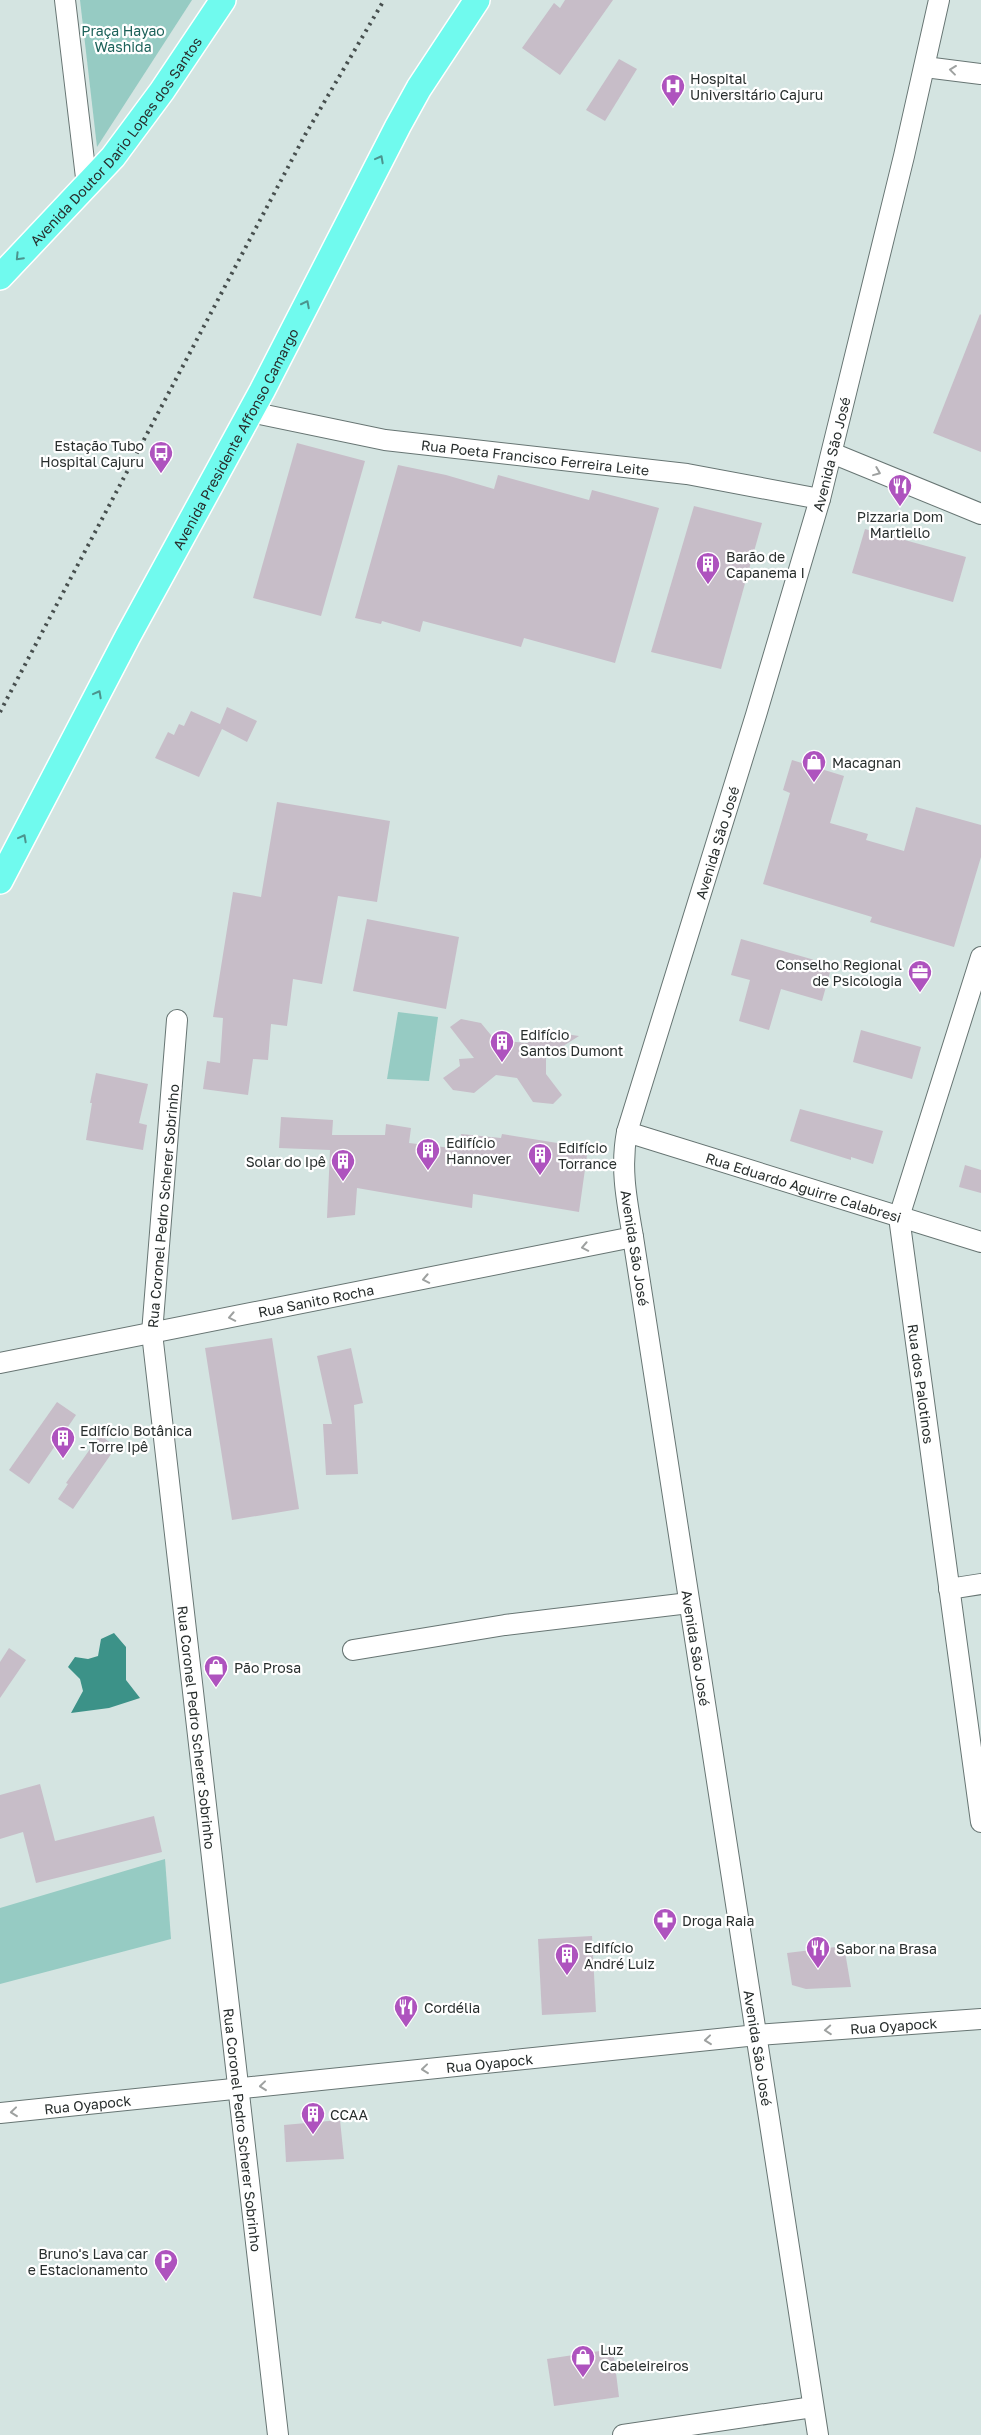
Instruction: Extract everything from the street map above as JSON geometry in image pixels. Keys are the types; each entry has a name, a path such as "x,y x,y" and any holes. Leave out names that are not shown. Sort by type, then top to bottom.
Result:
{"main road":[{"name":"Avenida Doutor Dario Lopes dos Santos","path":"0,277 88,186 137,126 223,0"},
{"name":"Avenida Presidente Affonso Camargo","path":"0,881 124,645 250,412 398,126 419,88 476,0"}],"street":[{"path":"65,0 88,186"},
{"name":"Avenida São José","path":"818,2435 623,1166 627,1132 756,715 820,499 925,67 939,0"},
{"path":"925,67 981,74"},
{"name":"Rua Poeta Francisco Ferreira Leite","path":"250,412 385,440 687,474 820,499"},
{"path":"832,453 981,514"},
{"name":"Rua dos Palotinos","path":"981,957 900,1217 981,1822"},
{"name":"Rua Coronel Pedro Scherer Sobrinho","path":"177,1020 152,1333 278,2435"},
{"name":"Rua Eduardo Aguirre Calabresi","path":"627,1132 981,1242"},
{"name":"Rua Sanito Rocha","path":"0,1363 633,1238"},
{"path":"949,1589 981,1584"},
{"path":"353,1650 505,1624 689,1603"},
{"name":"Rua Oyapock","path":"0,2114 756,2035 981,2019"},
{"path":"623,2435 813,2407"}],"green space":[{"name":"Praça Hayao Washida","path":"80,0 192,0 97,147"},
{"path":"398,1012 438,1017 429,1081 387,1079"},
{"path":"165,1859 171,1939 0,1984 0,1908"}],"shaded area":[{"path":"114,1633 126,1647 126,1680 140,1698 109,1708 71,1713 83,1691 80,1679 68,1667 75,1657 88,1659 98,1656 101,1639"}],"building":[{"path":"565,0 613,0 560,75 522,48 554,3 560,8"},
{"path":"619,59 637,69 605,121 586,110"},
{"path":"981,315 981,452 933,433"},
{"path":"297,443 365,461 321,616 253,598"},
{"path":"398,465 446,475 494,489 498,475 589,500 592,490 659,508 615,663 524,638 521,647 423,621 420,632 382,621 381,624 355,618"},
{"name":"Barão de Capanema I","path":"694,506 762,523 721,669 651,652"},
{"path":"865,529 966,557 953,602 852,573"},
{"path":"227,707 257,721 247,742 222,729 199,777 155,758 168,732 174,735 179,724 184,726 191,711 220,724"},
{"path":"792,760 844,776 830,823 868,834 866,840 904,851 916,807 981,825 981,857 954,947 870,922 872,917 763,884 790,793 783,790"},
{"path":"277,802 390,821 377,902 338,896 322,984 293,979 287,1026 271,1024 268,1060 253,1059 248,1095 203,1089 207,1061 220,1063 223,1018 213,1017 233,892 261,897"},
{"path":"367,919 459,937 446,1009 353,991"},
{"path":"741,939 832,965 822,1001 781,989 769,1030 739,1021 750,980 731,975"},
{"name":"Edifício Santos Dumont","path":"461,1019 481,1023 495,1040 527,1043 545,1031 579,1036 546,1057 546,1074 562,1095 553,1104 533,1102 517,1078 496,1075 474,1093 453,1090 443,1078 460,1066 459,1059 474,1058 450,1027"},
{"path":"861,1030 921,1047 912,1079 853,1062"},
{"path":"96,1073 148,1084 139,1123 147,1125 143,1150 86,1140 92,1103 90,1103"},
{"path":"800,1109 883,1131 873,1164 851,1157 851,1160 790,1141"},
{"path":"281,1117 333,1120 332,1135 385,1135 386,1124 411,1128 409,1143 460,1149 461,1134 501,1138 502,1134 588,1148 579,1212 473,1194 472,1208 357,1188 355,1215 327,1218 330,1150 279,1148"},
{"path":"965,1165 981,1170 981,1193 959,1187"},
{"path":"272,1338 299,1509 232,1520 205,1348"},
{"path":"351,1348 363,1403 354,1405 358,1474 326,1475 323,1424 332,1424 317,1356"},
{"path":"57,1402 76,1415 29,1484 9,1470"},
{"path":"100,1435 116,1447 73,1509 58,1499 68,1484 66,1483"},
{"path":"9,1648 26,1660 0,1698 0,1662"},
{"path":"40,1784 55,1841 154,1816 162,1852 36,1883 23,1832 0,1839 0,1795"},
{"name":"Edifício André Luiz","path":"592,1936 596,2012 542,2015 538,1939"},
{"name":"Sabor na Brasa","path":"844,1946 851,1987 806,1989 792,1985 787,1953"},
{"name":"CCAA","path":"340,2120 344,2159 286,2162 284,2125"},
{"name":"Luz Cabeleireiros","path":"613,2349 619,2397 554,2406 547,2359"}],"railway":[{"path":"0,712 305,135 384,0"}],"place":[{"name":"Hospital Universitário Cajuru","path":"673,107"},
{"name":"Estação Tubo Hospital Cajuru","path":"161,474"},
{"name":"Pizzaria Dom Martiello","path":"900,507"},
{"name":"Barão de Capanema I","path":"708,585"},
{"name":"Macagnan","path":"814,783"},
{"name":"Conselho Regional de Psicologia","path":"920,993"},
{"name":"Edifício Santos Dumont","path":"502,1063"},
{"name":"Edifício Hannover","path":"428,1171"},
{"name":"Edifício Torrance","path":"540,1176"},
{"name":"Solar do Ipê","path":"343,1182"},
{"name":"Edifício Botânica - Torre Ipê","path":"63,1459"},
{"name":"Pão Prosa","path":"216,1688"},
{"name":"Droga Raia","path":"665,1941"},
{"name":"Sabor na Brasa","path":"818,1969"},
{"name":"Edifício André Luiz","path":"567,1976"},
{"name":"Cordélia","path":"406,2028"},
{"name":"CCAA","path":"313,2135"},
{"name":"Bruno's Lava car e Estacionamento","path":"166,2282"},
{"name":"Luz Cabeleireiros","path":"583,2378"}]}
